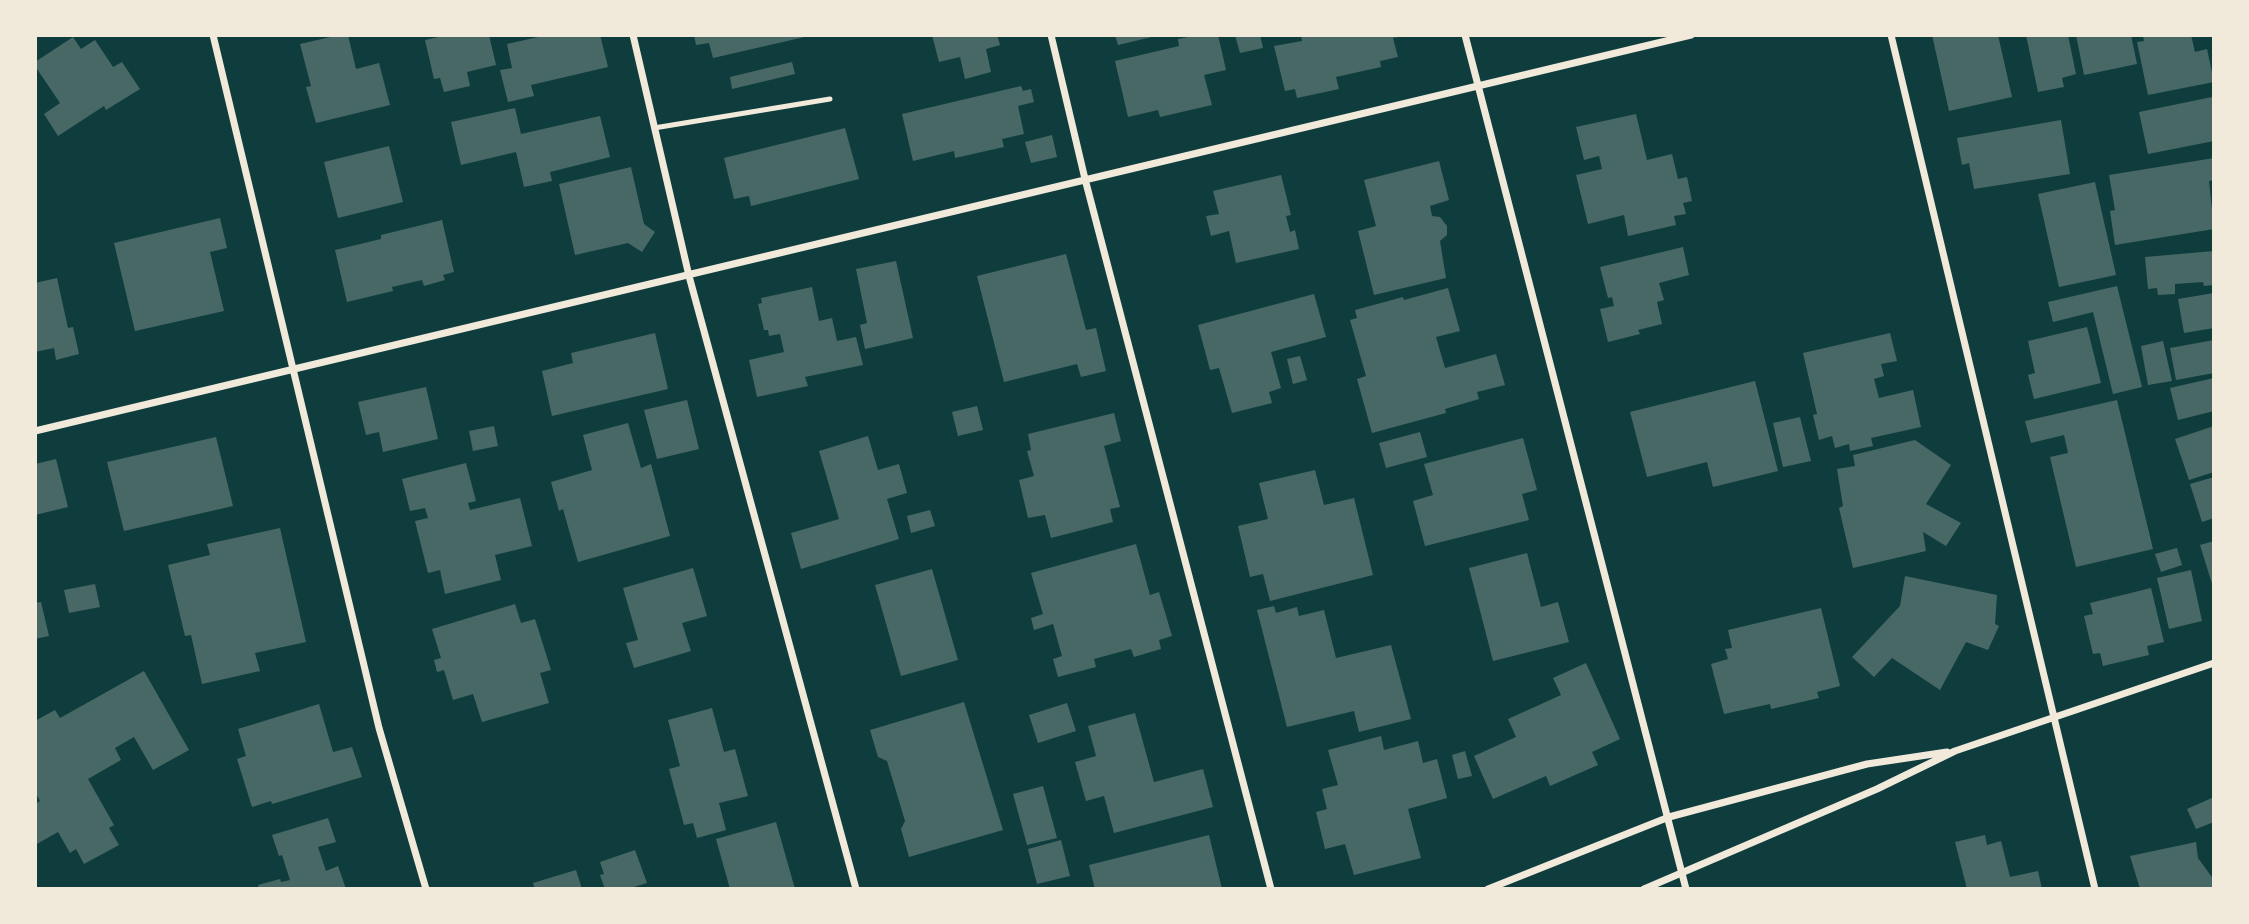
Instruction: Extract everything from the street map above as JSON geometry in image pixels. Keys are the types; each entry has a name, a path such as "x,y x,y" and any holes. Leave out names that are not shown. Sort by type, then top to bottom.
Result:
{"street":[{"path":"213,35 379,729 426,889"},
{"path":"632,35 689,275 856,889"},
{"path":"1051,35 1085,179 1271,889"},
{"path":"1465,35 1686,889"},
{"path":"35,431 1691,35"},
{"path":"1891,35 2095,889"},
{"path":"1644,889 1877,789 1955,751 2214,663"},
{"path":"1488,889 1669,817 1867,764 1955,751"}],"lane":[{"path":"654,128 830,99"}],"building":[{"path":"348,35 356,69 379,63 390,105 316,123 306,87 311,86 300,44"},
{"path":"447,35 489,35 496,65 467,72 470,86 444,92 440,78 434,79 425,40"},
{"path":"547,35 600,35 608,67 531,85 534,96 508,102 500,70 512,68 507,44"},
{"path":"694,35 809,36 713,58 709,43 696,45"},
{"path":"932,35 997,35 1000,45 986,49 991,72 965,79 960,57 939,62"},
{"path":"1115,35 1156,35 1156,36 1118,45"},
{"path":"1218,35 1226,70 1204,75 1212,105 1160,117 1158,110 1128,117 1115,61 1179,46 1178,39"},
{"path":"1235,35 1260,35 1263,48 1240,53"},
{"path":"1301,35 1404,36 1393,38 1398,57 1380,61 1381,67 1336,77 1339,89 1297,98 1295,89 1285,91 1274,46 1302,41"},
{"path":"1932,35 1998,35 2012,97 1949,111"},
{"path":"2026,35 2068,35 2076,74 2062,78 2064,87 2038,92"},
{"path":"2076,35 2131,35 2137,64 2084,75"},
{"path":"2143,35 2191,35 2195,52 2207,49 2214,82 2148,95 2137,42 2144,41"},
{"path":"73,37 81,49 95,40 113,67 122,62 140,89 106,110 104,106 58,136 44,114 60,103 35,62"},
{"path":"792,62 795,74 732,89 730,77"},
{"path":"1021,86 1023,91 1031,89 1034,102 1018,106 1024,134 1002,139 1004,147 955,158 954,151 913,161 902,114"},
{"path":"2212,97 2214,141 2148,154 2139,112"},
{"path":"515,108 521,134 600,116 610,157 550,172 552,181 524,187 516,152 461,165 451,122"},
{"path":"1636,114 1647,160 1672,154 1678,179 1687,177 1692,201 1683,203 1686,214 1674,216 1676,225 1628,236 1624,215 1588,224 1576,175 1602,169 1599,156 1584,160 1576,127"},
{"path":"2061,120 2070,174 1974,189 1969,163 1962,165 1957,138"},
{"path":"845,128 859,179 751,206 749,196 734,199 724,158"},
{"path":"1052,135 1057,157 1031,163 1025,142"},
{"path":"389,146 403,202 338,218 324,162"},
{"path":"2214,158 2214,180 2209,181 2214,229 2115,245 2110,211 2115,210 2109,175"},
{"path":"1439,161 1449,200 1430,206 1432,216 1440,217 1447,226 1447,235 1440,241 1446,278 1374,295 1358,231 1376,226 1364,180"},
{"path":"631,167 644,224 655,232 642,252 628,243 575,255 559,184"},
{"path":"1281,175 1291,215 1286,216 1290,232 1295,230 1299,249 1236,263 1229,231 1211,236 1206,216 1219,214 1213,191"},
{"path":"2095,182 2116,275 2059,287 2038,194"},
{"path":"220,218 227,248 210,252 224,311 135,331 114,243"},
{"path":"442,220 454,272 443,275 445,280 424,286 422,280 392,287 393,291 347,302 335,250"},
{"path":"1683,247 1689,275 1659,283 1664,300 1657,302 1662,324 1638,330 1640,334 1608,342 1600,309 1614,306 1612,297 1608,298 1600,267"},
{"path":"2214,251 2214,285 2204,286 2203,282 2175,284 2175,294 2158,295 2157,288 2148,289 2145,257"},
{"path":"1066,254 1086,330 1096,328 1106,371 1081,377 1077,364 1004,382 977,276"},
{"path":"896,261 913,338 865,349 860,325 867,323 856,269"},
{"path":"57,278 68,328 73,327 79,354 56,360 54,348 35,352 35,283"},
{"path":"2117,286 2142,387 2113,394 2093,312 2053,322 2048,302"},
{"path":"812,287 819,321 832,318 837,341 856,337 863,365 805,377 808,386 757,397 749,360 784,352 780,334 769,336 768,330 764,330 758,304 762,303 761,298"},
{"path":"1448,288 1460,331 1436,337 1445,368 1496,354 1505,385 1477,392 1479,399 1445,409 1446,413 1372,433 1357,379 1366,376 1350,320 1357,318 1355,310"},
{"path":"2214,293 2214,328 2184,333 2178,299"},
{"path":"1314,294 1326,337 1271,352 1281,388 1269,392 1272,403 1232,413 1219,368 1210,370 1198,325"},
{"path":"2087,327 2101,383 2034,399 2028,375 2035,373 2028,341"},
{"path":"655,333 668,389 552,416 542,371 573,363 571,353"},
{"path":"1890,333 1897,361 1881,364 1884,376 1874,379 1879,398 1913,390 1921,427 1871,438 1873,446 1850,451 1849,444 1835,448 1832,436 1819,440 1813,415 1817,414 1803,353"},
{"path":"2214,340 2214,373 2176,380 2170,348"},
{"path":"2163,341 2172,381 2148,385 2141,346"},
{"path":"1300,356 1307,380 1293,384 1287,359"},
{"path":"2214,378 2214,411 2178,420 2170,388"},
{"path":"1755,381 1778,471 1713,487 1707,462 1647,477 1630,412"},
{"path":"426,387 438,439 383,452 379,432 366,435 358,402"},
{"path":"687,400 699,449 657,459 644,410"},
{"path":"2117,400 2153,549 2076,567 2050,457 2068,453 2064,435 2031,443 2025,421"},
{"path":"977,406 983,430 958,436 952,412"},
{"path":"1114,413 1121,441 1104,446 1120,507 1110,509 1113,522 1051,538 1045,515 1028,518 1019,480 1034,476 1027,451 1031,450 1028,434"},
{"path":"1800,417 1811,461 1783,467 1773,423"},
{"path":"628,423 641,468 651,464 670,536 578,562 563,509 559,511 551,482 592,470 583,435"},
{"path":"494,426 498,446 473,451 469,431"},
{"path":"2214,426 2214,472 2189,480 2175,439"},
{"path":"1420,432 1427,457 1386,468 1379,443"},
{"path":"868,436 878,470 899,464 907,493 887,499 899,539 801,569 791,533 839,519 819,451"},
{"path":"216,437 233,506 124,531 107,462"},
{"path":"1523,438 1537,490 1522,494 1529,520 1425,546 1413,501 1433,495 1424,464"},
{"path":"1915,440 1951,465 1926,504 1961,523 1946,546 1923,532 1926,551 1853,568 1839,508 1843,506 1837,469 1855,466 1853,455"},
{"path":"56,459 68,507 35,515 35,464"},
{"path":"466,463 476,501 468,503 470,510 520,498 532,546 495,555 501,580 445,594 440,570 428,573 415,521 428,518 425,508 410,511 402,479"},
{"path":"1315,470 1324,505 1354,498 1373,575 1270,601 1263,574 1250,577 1238,526 1268,519 1259,483"},
{"path":"2214,477 2214,518 2202,522 2190,484"},
{"path":"930,510 935,526 911,533 907,516"},
{"path":"280,528 306,642 255,653 260,671 202,684 191,635 185,636 168,565 210,555 207,544"},
{"path":"2214,541 2214,587 2213,587 2200,545"},
{"path":"1136,544 1150,595 1159,592 1172,636 1159,640 1161,649 1134,657 1131,649 1094,659 1096,667 1058,677 1053,659 1062,656 1053,624 1034,630 1031,618 1043,614 1031,573"},
{"path":"2177,548 2182,565 2161,572 2155,554"},
{"path":"1527,553 1541,607 1558,602 1569,642 1493,661 1469,568"},
{"path":"693,568 707,616 682,623 691,651 634,668 626,643 638,640 623,588"},
{"path":"932,569 958,660 901,676 875,585"},
{"path":"2191,570 2202,621 2169,629 2157,578"},
{"path":"1905,576 1997,595 1995,624 1999,626 1988,650 1966,642 1940,690 1892,658 1874,677 1852,657 1900,606"},
{"path":"95,584 100,607 69,613 64,590"},
{"path":"2151,588 2164,642 2147,646 2149,655 2103,666 2100,653 2093,654 2084,616 2093,614 2090,603"},
{"path":"41,602 49,636 35,639 35,603"},
{"path":"515,604 521,623 535,619 551,670 540,673 549,703 482,722 473,694 453,700 444,670 437,672 434,660 441,658 432,629"},
{"path":"1274,606 1276,613 1297,607 1299,616 1324,610 1336,658 1391,645 1411,719 1359,732 1354,711 1287,727 1257,610"},
{"path":"1821,608 1840,686 1817,692 1819,698 1771,709 1770,704 1724,714 1711,664 1728,659 1725,649 1732,648 1728,630"},
{"path":"1586,663 1620,739 1592,752 1598,765 1550,786 1546,776 1493,799 1474,756 1516,737 1508,719 1561,695 1553,678"},
{"path":"144,671 189,750 153,770 134,737 115,748 121,760 88,779 114,825 109,828 119,845 84,864 76,849 70,853 58,832 35,845 35,804 40,801 35,792 35,721 55,710 60,718"},
{"path":"964,702 1003,830 909,857 901,829 905,821 887,761 878,757 870,730"},
{"path":"1067,703 1076,731 1038,743 1029,715"},
{"path":"319,704 333,752 352,747 362,777 272,804 271,801 252,807 237,759 246,756 238,729"},
{"path":"712,708 724,752 735,749 748,796 719,803 726,830 697,838 693,823 684,825 669,769 680,766 668,720"},
{"path":"1135,713 1154,782 1203,769 1213,807 1114,833 1104,796 1086,801 1075,762 1096,756 1088,726"},
{"path":"1381,736 1384,750 1418,741 1423,763 1437,759 1447,798 1408,809 1421,858 1354,875 1345,844 1325,849 1316,812 1327,809 1322,789 1338,785 1328,750"},
{"path":"1465,751 1472,776 1458,779 1452,755"},
{"path":"1043,786 1057,838 1027,845 1013,794"},
{"path":"2214,797 2214,822 2196,829 2187,809"},
{"path":"328,818 336,842 318,847 326,871 338,866 346,889 259,889 258,885 280,879 281,882 290,880 272,835"},
{"path":"776,822 795,889 730,889 716,839"},
{"path":"1209,835 1222,889 1095,889 1089,865"},
{"path":"1985,835 1987,845 2001,841 2010,877 2038,871 2042,889 1967,889 1955,842"},
{"path":"1061,840 1070,876 1037,884 1028,849"},
{"path":"2196,842 2198,858 2214,880 2214,889 2140,889 2130,856"},
{"path":"635,850 647,883 627,889 605,889 600,875 604,874 600,862"},
{"path":"576,870 582,889 535,889 533,883"}]}
